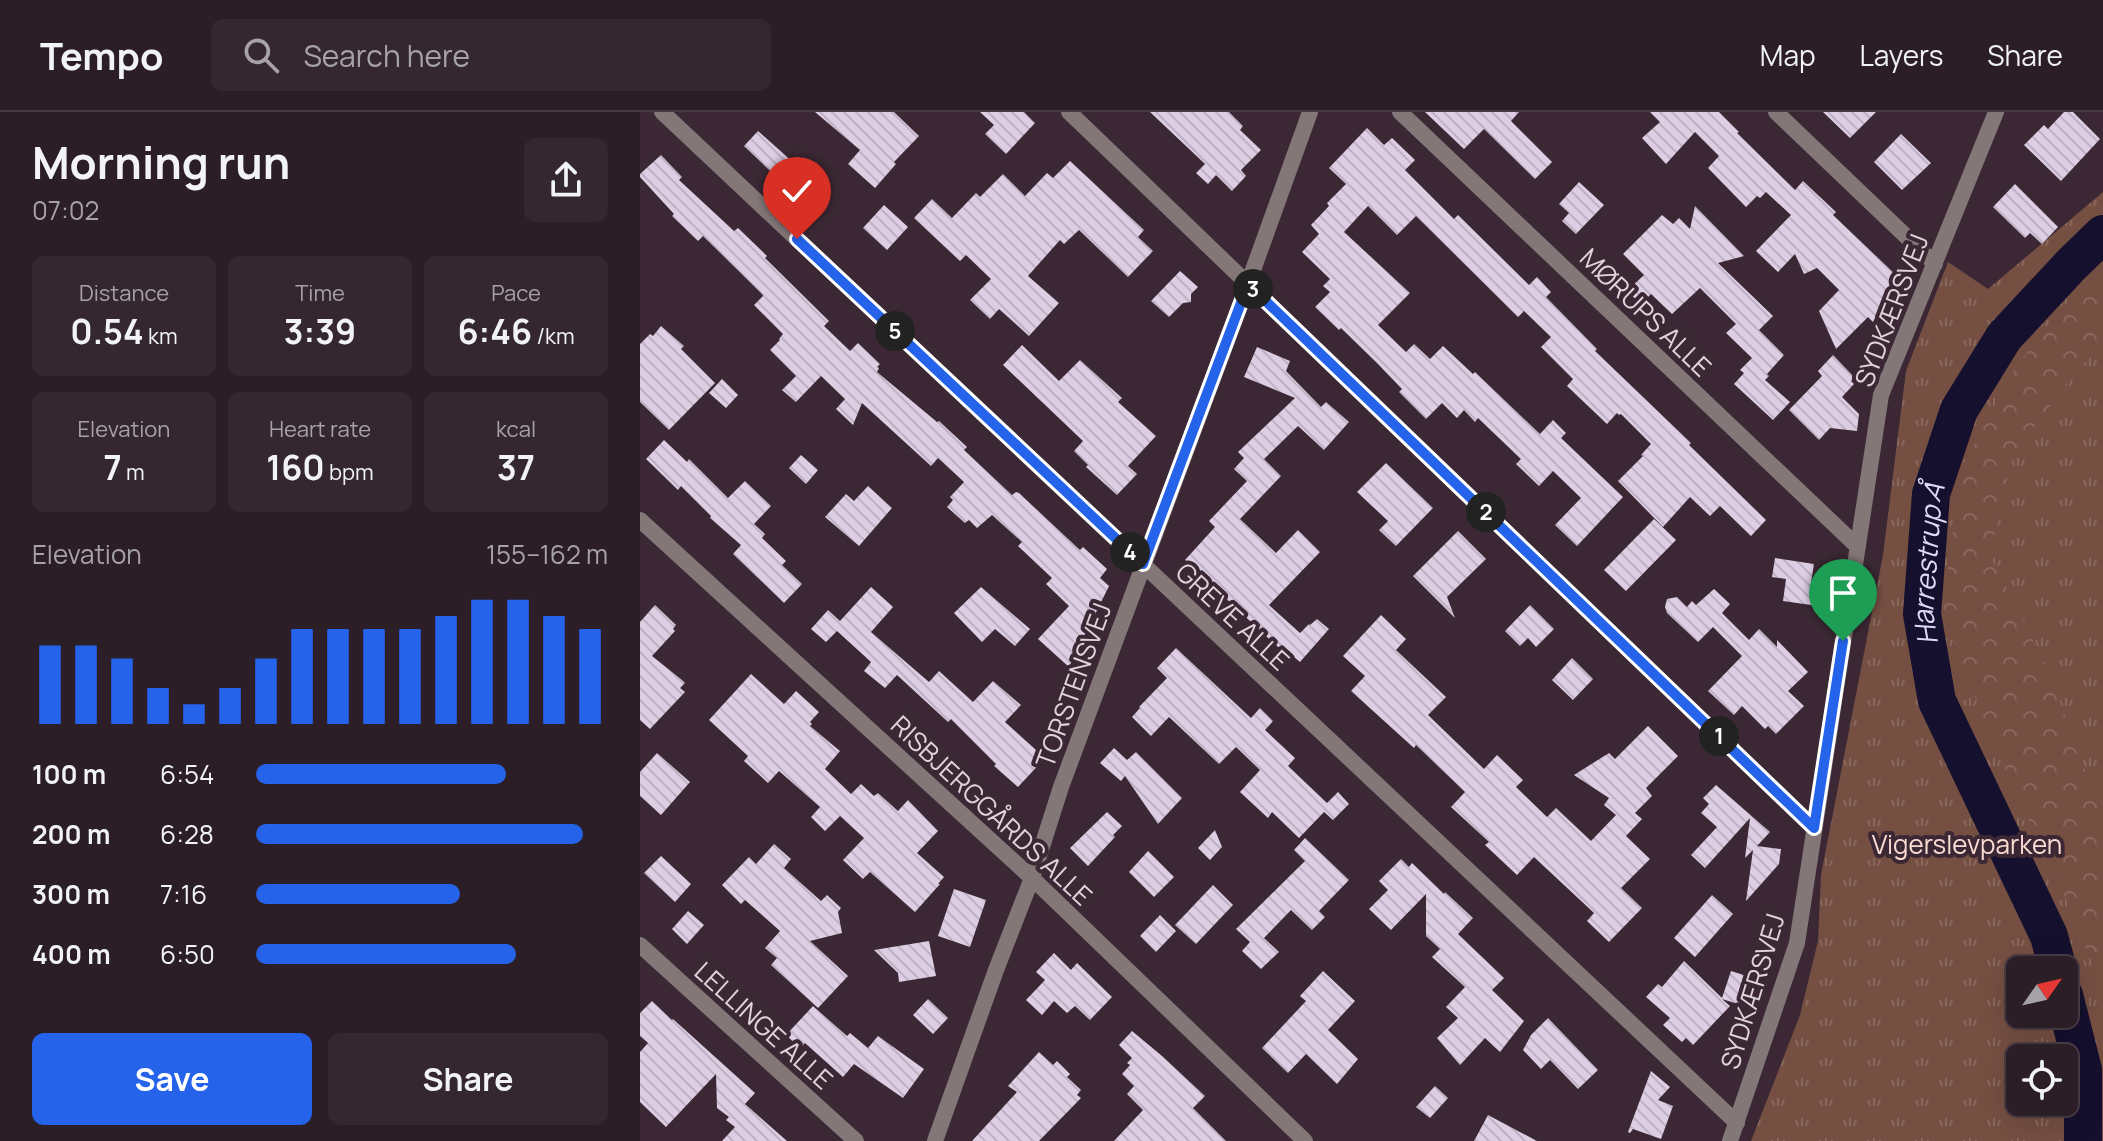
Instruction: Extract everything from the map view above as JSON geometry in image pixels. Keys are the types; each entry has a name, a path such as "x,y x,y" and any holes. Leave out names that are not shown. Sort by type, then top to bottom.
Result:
{"street":[{"name":"GREVE ALLE","path":"662,112 1737,1123"},
{"path":"1069,112 1814,828"},
{"name":"TORSTENSVEJ","path":"935,1141 1032,878 1061,787 1310,112"},
{"name":"MØRUPS ALLE","path":"1400,112 1858,547"},
{"path":"1776,112 1935,264"},
{"name":"SYDKÆRSVEJ","path":"1730,1141 1797,943 1881,395 1996,112"},
{"name":"RISBJERGGÅRDS ALLE","path":"640,520 1032,878 1305,1141"},
{"name":"LELLINGE ALLE","path":"640,945 856,1141"}],"green space":[{"name":"Vigerslevparken","path":"2103,192 2103,1141 1751,1141 1800,1015 1818,941 1821,875 1883,555 1906,371 1948,262 1988,289"},
{"path":"2103,258 2103,345 2075,372 2012,458 1990,556 2049,672 2102,815 2103,989 2065,897 1990,737 1943,608 1961,470 2015,368"}],"building":[{"path":"815,112 894,112 919,136 875,188 848,164 860,150"},
{"path":"980,112 1024,112 1035,123 1006,154 985,134 994,125"},
{"path":"1150,112 1229,112 1243,126 1240,130 1261,150 1241,170 1246,176 1232,191 1216,175 1208,184 1196,173 1205,164"},
{"path":"1425,112 1519,112 1511,121 1552,162 1535,179 1484,129 1464,149"},
{"path":"1650,112 1719,112 1795,190 1803,181 1836,212 1833,215 1896,275 1873,322 1868,317 1836,349 1819,311 1839,290 1817,268 1804,274 1795,254 1778,272 1756,251 1791,215 1766,192 1746,207 1708,168 1719,156 1695,132 1666,164 1642,138 1660,122"},
{"path":"1823,112 1876,112 1850,138"},
{"path":"2064,112 2073,112 2100,139 2061,181 2024,145 2044,125 2048,129"},
{"path":"1367,128 1384,145 1392,138 1415,160 1405,170 1454,219 1458,215 1529,285 1537,277 1551,292 1546,297 1597,349 1595,351 1766,520 1751,536 1720,506 1710,516 1690,497 1663,527 1618,481 1651,444 1621,414 1617,413 1607,424 1567,386 1573,379 1541,347 1551,337 1524,311 1518,317 1416,216 1397,235 1368,206 1344,232 1410,293 1378,325 1406,352 1414,344 1430,359 1443,346 1540,434 1553,420 1566,433 1561,438 1623,497 1577,546 1555,525 1581,498 1553,471 1539,486 1516,464 1521,459 1478,418 1475,422 1464,410 1457,418 1442,403 1426,419 1399,392 1402,389 1377,363 1315,307 1330,292 1323,286 1330,279 1302,252 1319,234 1311,225 1346,184 1329,168"},
{"path":"758,131 804,172 788,188 744,146"},
{"path":"1901,134 1931,163 1902,190 1874,162"},
{"path":"661,155 682,177 679,180 734,231 738,228 767,256 765,258 829,321 824,326 850,351 858,343 880,364 877,372 939,421 967,447 964,450 1012,495 1019,493 1080,550 1083,547 1107,569 1100,578 1109,586 1069,667 1038,639 1069,606 1046,584 1052,578 1018,546 1022,542 992,515 977,528 969,520 965,523 947,507 953,500 950,497 964,482 938,458 931,466 862,403 853,425 836,409 845,399 821,376 796,402 782,390 796,376 770,350 783,334 754,305 762,294 703,236 698,241 672,216 674,214 640,177"},
{"path":"1070,161 1144,230 1138,237 1153,251 1128,277 1079,230 1064,244 1060,240 1028,276 1059,303 1029,336 999,309 990,319 970,300 991,279 966,255 960,261 914,218 932,199 952,218 976,193 980,197 1003,174 1025,196 1047,173 1053,178"},
{"path":"1579,182 1604,205 1576,234 1562,221 1569,213 1559,204"},
{"path":"2015,184 2058,227 2042,244 2030,233 2025,238 1993,207"},
{"path":"884,205 908,227 887,250 863,228"},
{"path":"1695,206 1744,256 1718,263 1773,316 1759,330 1784,355 1765,380 1790,402 1773,420 1734,384 1744,373 1740,370 1752,358 1726,333 1736,324 1700,288 1672,314 1651,294 1641,304 1627,291 1644,275 1623,254 1662,215 1673,224 1679,218 1690,229"},
{"path":"1180,271 1198,287 1191,294 1191,302 1183,303 1169,317 1151,301"},
{"path":"661,326 684,346 681,349 715,383 669,430 640,402 640,344"},
{"path":"1022,345 1059,381 1080,360 1122,398 1118,402 1156,436 1128,466 1137,474 1117,495 1086,467 1088,465 1074,451 1083,441 1003,365"},
{"path":"1257,347 1290,361 1286,371 1321,407 1326,402 1349,422 1324,450 1298,426 1264,459 1281,476 1240,519 1276,553 1298,530 1320,552 1269,605 1300,633 1317,619 1329,629 1300,662 1289,653 1287,655 1185,560 1215,527 1209,521 1247,481 1234,469 1244,458 1238,452 1295,398 1244,377"},
{"path":"1833,355 1854,377 1851,381 1854,384 1842,397 1859,414 1857,431 1830,428 1819,440 1789,410 1822,376 1818,371"},
{"path":"722,379 738,395 726,408 709,393"},
{"path":"664,440 687,462 689,459 728,498 745,481 771,506 754,524 765,534 762,538 786,561 782,565 802,584 784,603 733,554 741,545 710,518 681,486 678,490 646,459"},
{"path":"801,455 818,470 806,484 789,468"},
{"path":"1386,463 1433,508 1396,546 1379,530 1388,521 1357,492"},
{"path":"868,486 892,508 859,546 825,517 846,494 854,501"},
{"path":"1654,519 1676,540 1626,591 1604,570"},
{"path":"1458,531 1486,559 1447,597 1455,618 1413,576"},
{"path":"1775,558 1814,564 1811,583 1821,585 1818,606 1783,601 1786,579 1772,577"},
{"path":"871,587 893,607 871,632 929,682 939,671 973,702 993,681 1021,705 1005,722 1045,758 1018,787 951,719 948,722 897,675 885,688 864,671 871,662 837,631 826,642 811,629 828,610 840,621"},
{"path":"981,587 1030,629 1015,646 995,629 982,642 954,613"},
{"path":"1714,589 1730,604 1722,613 1749,640 1759,629 1777,647 1777,640 1808,672 1788,691 1804,706 1776,734 1768,726 1765,729 1742,706 1734,715 1708,691 1742,656 1713,627 1698,642 1667,613 1667,599 1677,597 1687,607 1692,601 1696,605"},
{"path":"655,605 676,625 675,631 652,656 685,683 680,688 685,692 650,729 640,720 640,622"},
{"path":"1530,605 1554,629 1536,647 1528,638 1520,646 1505,631"},
{"path":"1381,615 1406,639 1396,650 1446,697 1428,715 1484,769 1497,755 1523,780 1516,787 1547,817 1556,808 1591,841 1616,815 1604,805 1609,798 1574,775 1609,753 1615,759 1648,726 1678,756 1646,788 1652,796 1635,813 1642,819 1626,836 1650,859 1621,888 1642,908 1609,942 1587,921 1594,913 1534,857 1517,875 1485,845 1489,842 1451,807 1465,792 1416,745 1414,748 1351,691 1365,676 1343,656"},
{"path":"1176,648 1251,718 1260,708 1273,721 1265,730 1295,758 1288,766 1327,803 1338,792 1349,804 1333,820 1324,812 1299,838 1272,812 1268,818 1240,792 1260,770 1236,747 1219,764 1169,717 1151,736 1132,717 1167,678 1157,668"},
{"path":"1572,658 1593,679 1573,700 1552,680"},
{"path":"751,674 784,704 796,691 819,712 810,726 840,751 825,769 851,794 861,784 874,796 878,793 898,811 908,800 938,831 917,853 944,877 915,912 870,872 863,879 843,860 864,838 840,816 825,831 811,817 820,807 779,771 768,783 744,761 748,756 709,720"},
{"path":"1114,748 1127,760 1136,752 1182,798 1158,824 1125,776 1121,781 1100,763"},
{"path":"657,753 690,782 661,815 640,796 640,772"},
{"path":"1716,785 1770,832 1757,846 1781,849 1779,864 1746,901 1753,850 1745,858 1750,818 1705,868 1691,855 1717,827 1701,813 1709,804 1703,798"},
{"path":"1107,812 1122,826 1088,866 1070,848"},
{"path":"1215,830 1222,847 1210,860 1198,848"},
{"path":"1305,838 1349,880 1319,911 1325,917 1312,930 1291,910 1264,938 1279,952 1261,969 1242,951 1250,942 1236,929 1305,861 1294,850"},
{"path":"774,844 791,859 784,868 821,901 827,895 841,908 838,912 842,933 810,941 848,976 818,1008 771,965 777,958 765,948 780,931 745,900 741,904 722,885 749,857 756,864"},
{"path":"1148,851 1174,877 1154,897 1129,872"},
{"path":"661,856 691,884 675,902 644,873"},
{"path":"1401,859 1409,867 1412,863 1473,918 1458,934 1504,978 1492,990 1524,1021 1500,1052 1485,1038 1460,1065 1437,1038 1458,1018 1446,1007 1465,987 1432,957 1440,949 1426,936 1426,894 1391,930 1369,909 1388,890 1379,881"},
{"path":"1213,885 1233,905 1196,944 1175,925"},
{"path":"954,889 986,900 970,947 938,936"},
{"path":"1712,895 1733,914 1695,957 1674,938"},
{"path":"688,911 704,925 687,944 672,929"},
{"path":"1160,915 1176,931 1156,952 1140,936"},
{"path":"929,941 936,976 899,982 898,973 874,950"},
{"path":"1054,953 1071,970 1077,963 1112,997 1090,1020 1075,1006 1067,1013 1054,1001 1042,1015 1026,1000 1045,980 1036,972"},
{"path":"1684,961 1722,998 1731,971 1750,977 1741,1005 1722,999 1730,1006 1693,1045 1686,1038 1682,1042 1663,1025 1670,1018 1646,997 1658,984 1662,987"},
{"path":"1323,971 1355,1001 1328,1030 1358,1059 1337,1084 1306,1054 1288,1073 1262,1048 1306,1001 1300,996"},
{"path":"928,999 948,1018 933,1034 913,1015"},
{"path":"652,1001 755,1093 745,1104 787,1141 722,1141 735,1127 726,1120 729,1117 717,1108 716,1074 666,1127 640,1102 640,1052 648,1043 640,1036 640,1013"},
{"path":"813,1006 847,1036 850,1033 868,1048 878,1036 924,1069 903,1098 854,1064 843,1077 805,1043 800,1048 786,1035"},
{"path":"1548,1018 1598,1070 1578,1089 1550,1060 1541,1069 1523,1050 1531,1035"},
{"path":"1132,1031 1205,1096 1193,1108 1226,1141 1114,1141 1143,1110 1127,1094 1134,1086 1122,1074 1132,1058 1119,1045"},
{"path":"1039,1052 1053,1065 1057,1061 1070,1074 1067,1077 1081,1090 1077,1095 1081,1098 1039,1141 972,1141 1017,1092 1008,1086"},
{"path":"1651,1071 1670,1087 1658,1100 1673,1106 1661,1139 1633,1129 1628,1132"},
{"path":"1435,1086 1448,1098 1430,1118 1416,1107"},
{"path":"1488,1115 1537,1141 1474,1141"}],"waterway":[{"name":"Harrestrup Å","path":"2054,956 2049,936 1937,701 1922,614 1931,494 1959,410 2004,337 2103,234"},
{"name":"Harrestrup Å","path":"2072,1028 2083,1070 2083,1141"}],"route":[{"path":"797,239 1143,564 1248,284 1814,828 1843,641"}]}
